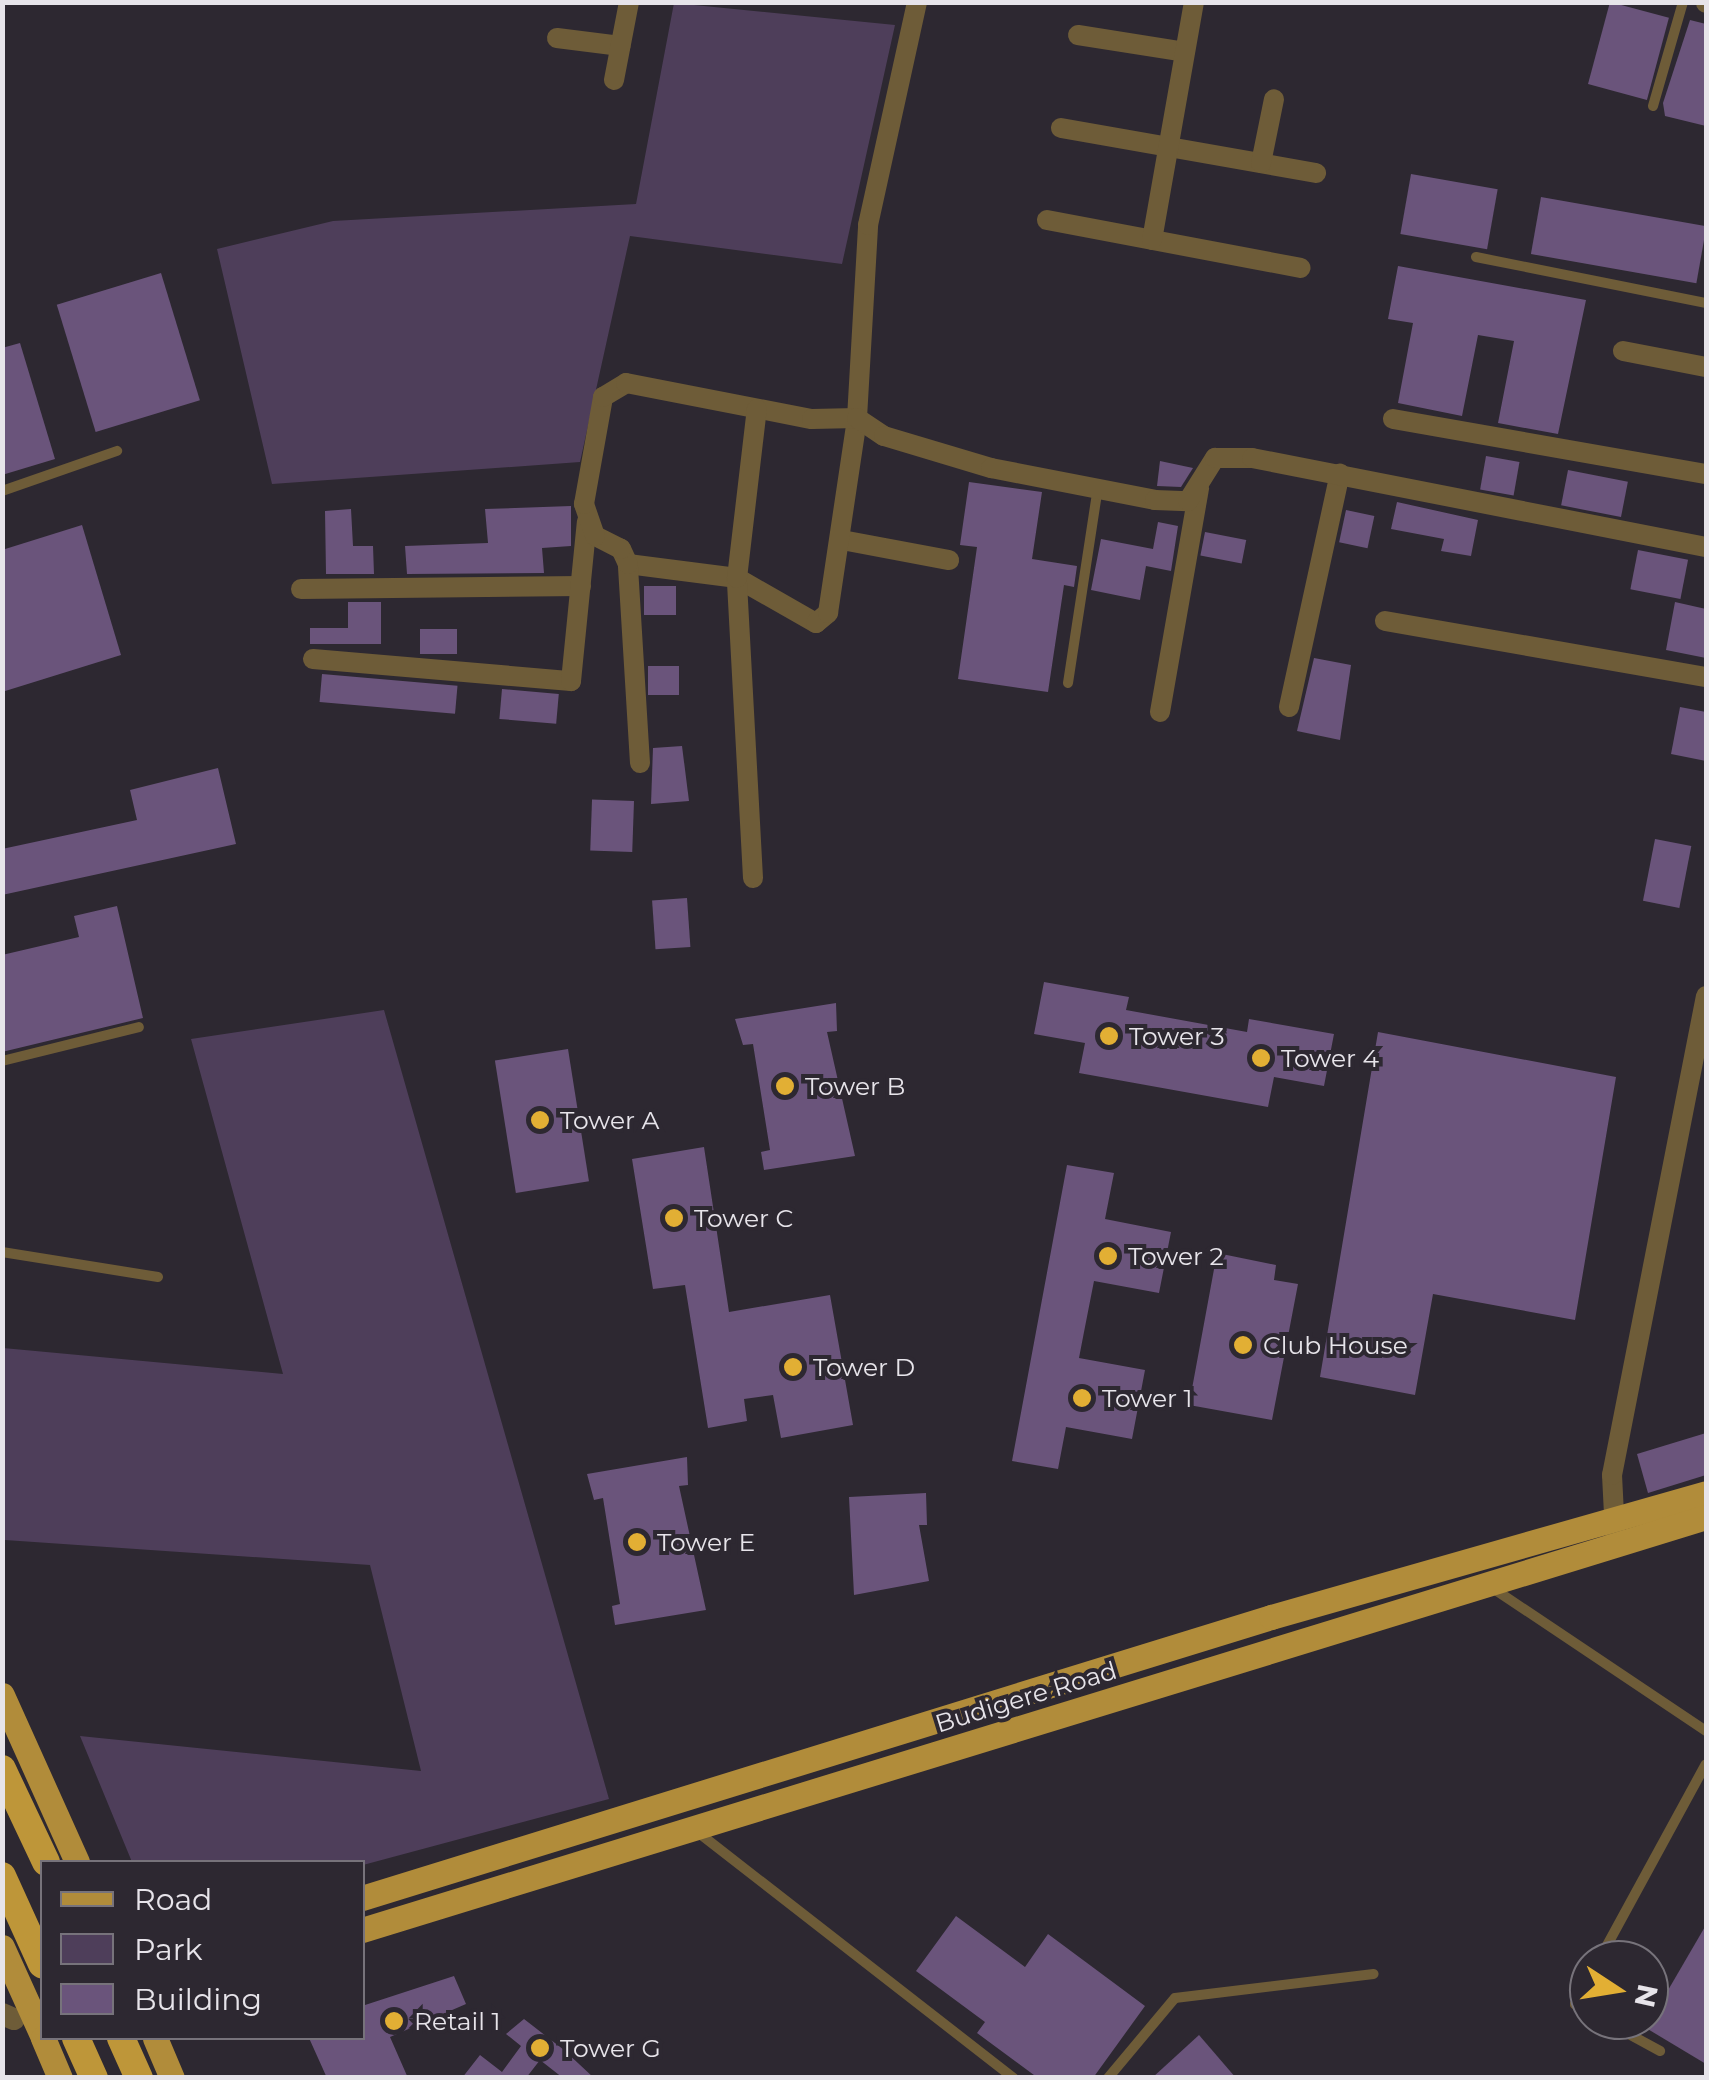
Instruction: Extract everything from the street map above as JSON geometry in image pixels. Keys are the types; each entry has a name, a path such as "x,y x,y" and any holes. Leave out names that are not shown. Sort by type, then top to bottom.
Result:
{"highway":[{"path":"2,1769 45,1860"},
{"path":"2,1876 40,1960"},
{"path":"77,2040 94,2078"},
{"path":"122,2040 140,2078"}],"main road":[{"name":"Budigere Road","path":"365,1929 1486,1584 1615,1534 1706,1493"},
{"name":"Budigere Road","path":"365,1897 1271,1617 1615,1534 1706,1517"},
{"path":"2,1695 77,1860"},
{"path":"2,1947 32,2022"},
{"path":"41,2040 60,2078"},
{"path":"156,2040 172,2078"}],"street":[{"path":"614,80 629,2"},
{"path":"587,522 628,564 737,578 816,624 828,613 842,540 857,418 868,225 917,2"},
{"path":"1152,240 1194,2"},
{"path":"1078,35 1185,52"},
{"path":"557,38 620,46"},
{"path":"1261,163 1274,99"},
{"path":"1061,128 1316,172"},
{"path":"1046,220 1300,268"},
{"path":"1622,351 1706,367"},
{"path":"313,659 571,681 596,422 612,388 857,418 884,436 991,468 1182,503 1224,456 1340,474 1706,547"},
{"path":"753,878 737,578 757,408"},
{"path":"1393,420 1706,474"},
{"path":"1289,707 1340,474"},
{"path":"1160,712 1200,483"},
{"path":"842,540 948,560"},
{"path":"628,564 640,763"},
{"path":"301,589 581,586"},
{"path":"1385,622 1706,678"},
{"path":"1615,1534 1612,1475 1706,996"}],"lane":[{"path":"1653,106 1683,2"},
{"path":"1476,257 1706,303"},
{"path":"2,492 117,451"},
{"path":"1068,683 1098,488"},
{"path":"2,1061 140,1028"},
{"path":"2,1252 158,1277"},
{"path":"1486,1584 1706,1731"},
{"path":"1611,1940 1706,1764"},
{"path":"693,1829 1014,2078"},
{"path":"1108,2078 1175,1998 1374,1974"},
{"path":"1640,2040 1660,2051"}],"green space":[{"path":"674,3 895,25 842,264 630,236 580,462 272,484 217,249 333,221 636,204"},
{"path":"384,1010 609,1799 365,1864 365,1860 131,1860 80,1736 421,1771 370,1565 5,1540 3,1348 283,1374 191,1039"}],"building":[{"path":"1610,2 1669,18 1647,100 1588,84"},
{"path":"1690,20 1706,24 1706,126 1665,116 1663,103"},
{"path":"1411,174 1498,189 1487,249 1400,234"},
{"path":"1541,197 1706,226 1696,283 1531,254"},
{"path":"1398,266 1586,300 1558,434 1498,423 1514,341 1478,335 1462,416 1398,403 1413,323 1388,319"},
{"path":"161,273 200,400 96,432 57,305"},
{"path":"20,343 55,459 2,475 2,348"},
{"path":"1486,456 1519,462 1514,495 1480,489"},
{"path":"1160,461 1193,468 1181,487 1157,486"},
{"path":"1568,470 1628,482 1621,517 1561,505"},
{"path":"969,482 1042,492 1032,559 1077,566 1074,587 1064,585 1048,692 958,679 977,547 960,545"},
{"path":"1397,502 1478,520 1471,556 1441,551 1444,539 1391,529"},
{"path":"571,506 571,546 542,548 544,573 407,574 405,546 488,543 485,509"},
{"path":"351,509 353,546 373,546 374,574 326,574 325,511"},
{"path":"1346,510 1374,516 1368,548 1339,542"},
{"path":"1158,522 1178,526 1171,571 1146,566 1140,600 1091,590 1101,539 1153,549"},
{"path":"82,525 121,655 2,692 2,550"},
{"path":"1205,532 1246,540 1242,564 1200,556"},
{"path":"1638,550 1688,560 1680,599 1630,589"},
{"path":"644,586 676,586 676,615 644,615"},
{"path":"348,602 381,602 381,644 310,644 310,628 348,628"},
{"path":"1675,602 1706,609 1706,658 1666,650"},
{"path":"420,629 457,629 457,654 420,654"},
{"path":"1314,658 1351,665 1340,740 1297,731"},
{"path":"648,666 679,666 679,695 648,695"},
{"path":"322,674 457,686 455,714 320,702"},
{"path":"502,689 559,694 556,724 499,719"},
{"path":"1680,707 1706,712 1706,761 1671,754"},
{"path":"682,746 689,801 651,804 653,748"},
{"path":"218,768 236,844 2,895 2,849 137,820 130,790"},
{"path":"592,800 634,801 632,852 590,851"},
{"path":"1655,839 1691,846 1679,908 1643,901"},
{"path":"687,898 690,947 656,949 652,900"},
{"path":"117,906 143,1018 2,1052 2,955 79,937 74,916"},
{"path":"1044,982 1129,997 1126,1010 1247,1032 1249,1019 1334,1034 1324,1086 1274,1077 1268,1107 1079,1073 1085,1043 1034,1034"},
{"name":"Tower B","path":"836,1003 837,1031 827,1032 855,1156 764,1170 761,1152 770,1150 753,1044 743,1045 735,1019"},
{"path":"1378,1032 1616,1077 1575,1320 1433,1294 1415,1395 1320,1377"},
{"name":"Tower A","path":"568,1049 589,1181 516,1193 495,1061"},
{"path":"704,1147 729,1312 830,1295 853,1425 781,1438 773,1395 744,1399 747,1421 708,1428 685,1285 653,1289 632,1159"},
{"path":"1067,1165 1114,1173 1105,1219 1171,1232 1159,1293 1094,1281 1079,1358 1145,1370 1132,1439 1066,1427 1058,1469 1012,1461"},
{"name":"Club House","path":"1217,1253 1276,1265 1274,1280 1298,1284 1272,1420 1189,1405"},
{"path":"1706,1433 1706,1475 1648,1493 1637,1454"},
{"name":"Tower E","path":"687,1457 688,1485 679,1486 706,1610 615,1625 612,1606 620,1604 603,1498 594,1500 587,1474"},
{"path":"926,1493 927,1525 919,1525 929,1581 854,1595 849,1497"},
{"path":"956,1916 1025,1967 1048,1934 1145,2006 1093,2078 1038,2078 977,2033 985,2022 916,1971"},
{"path":"1706,1925 1706,2064 1666,2040 1669,1989"},
{"name":"Retail 1","path":"454,1976 466,2004 390,2037 408,2078 327,2078 310,2040 365,2040 365,2005"},
{"name":"Tower G","path":"524,2019 594,2078 563,2078 540,2060 526,2078 462,2078 480,2055 502,2072 521,2046 506,2034"},
{"path":"1199,2035 1236,2078 1152,2078"}],"place":[{"name":"Tower 3","path":"1109,1036"},
{"name":"Tower 4","path":"1261,1058"},
{"name":"Tower B","path":"785,1086"},
{"name":"Tower A","path":"540,1120"},
{"name":"Tower C","path":"674,1218"},
{"name":"Tower 2","path":"1108,1256"},
{"name":"Club House","path":"1243,1345"},
{"name":"Tower D","path":"793,1367"},
{"name":"Tower 1","path":"1082,1398"},
{"name":"Tower E","path":"637,1542"},
{"name":"Retail 1","path":"394,2021"},
{"name":"Tower G","path":"540,2048"}]}
